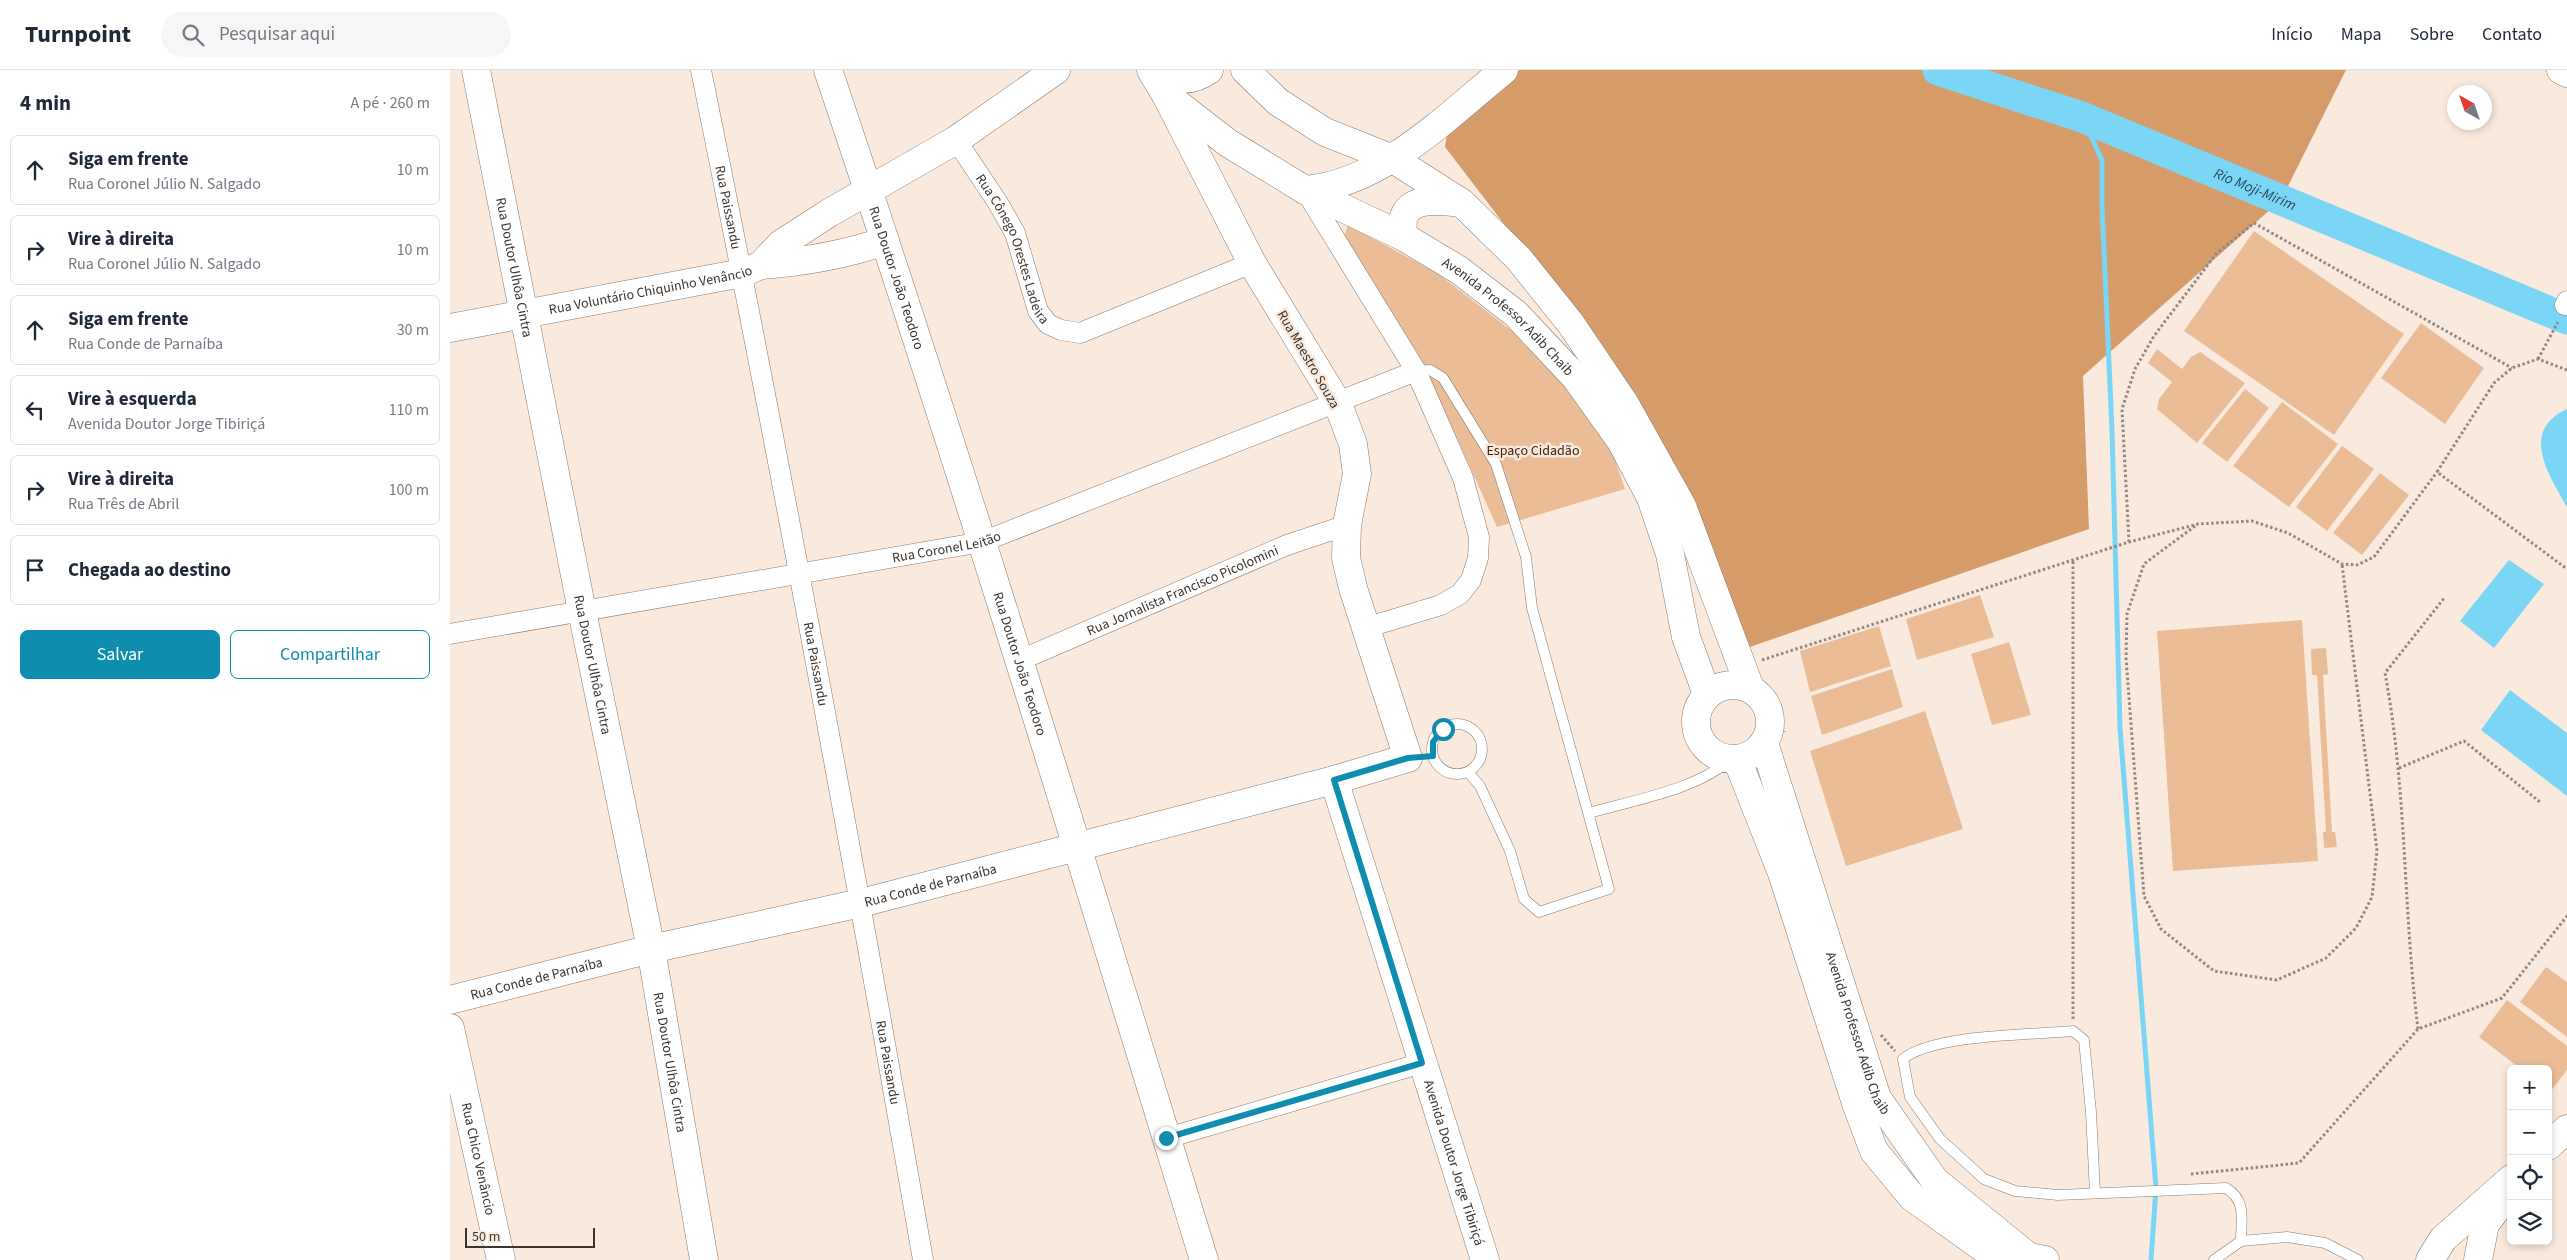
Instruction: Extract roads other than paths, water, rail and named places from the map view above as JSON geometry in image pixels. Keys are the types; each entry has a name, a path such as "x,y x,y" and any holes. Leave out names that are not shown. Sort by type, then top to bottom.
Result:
{"street":[{"name":"Rua Doutor Ulhôa Cintra","path":"476,70 523,316 651,949 704,1260"},
{"name":"Rua Paissandu","path":"701,70 751,269 799,572 861,902 923,1260"},
{"name":"Rua Doutor João Teodoro","path":"828,70 982,542 1018,661 1078,846 1204,1260"},
{"name":"Rua Voluntário Chiquinho Venâncio","path":"751,269 781,244 868,190 956,140 1056,70"},
{"name":"Avenida Professor Adib Chaib","path":"1151,70 1228,143 1306,190 1404,238 1459,270 1516,314 1576,378 1621,441 1651,498 1670,554 1686,636 1707,694"},
{"path":"1164,83 1175,78 1188,79 1209,70"},
{"name":"Avenida Professor Adib Chaib","path":"1244,70 1278,102 1325,132 1393,159 1462,203 1530,274 1571,324 1625,404 1682,506 1762,682"},
{"path":"1365,628 1441,605 1460,594 1471,580 1478,558 1479,537 1463,478 1416,372 1306,190 1329,188 1355,179 1393,159 1504,70"},
{"path":"2561,70 2567,73"},
{"name":"Rua Maestro Souza","path":"1164,83 1252,263 1338,404 1353,444 1357,474 1347,526 1346,558 1365,628 1420,757"},
{"name":"Rua Cônego Orestes Ladeira","path":"956,140 998,203 1015,233 1038,311 1048,324 1061,330 1080,333 1252,263"},
{"path":"1404,238 1402,226 1404,218 1417,203 1428,200 1462,203"},
{"name":"Rua Voluntário Chiquinho Venâncio","path":"450,328 523,316 751,269 807,261 855,251 885,241"},
{"name":"Rua Coronel Leitão","path":"450,634 799,572 982,542 1416,372"},
{"name":"Rua Jornalista Francisco Picolomini","path":"1018,661 1287,545 1347,526"},
{"path":"1762,682 1761,696 1768,707 1770,725 1775,740 1752,754 1733,759 1716,755 1705,746 1697,734 1695,720 1699,706 1707,694 1728,684 1762,682"},
{"name":"Avenida Professor Adib Chaib","path":"1775,740 1877,1098 1935,1181 2029,1257 2044,1260"},
{"name":"Rua Conde de Parnaíba","path":"450,1000 651,949 861,902 1420,757"},
{"name":"Avenida Professor Adib Chaib","path":"1733,759 1782,873 1856,1103 1874,1151 1912,1197 2000,1260"},
{"name":"Avenida Doutor Jorge Tibiriçá","path":"1334,780 1485,1260"},
{"name":"Rua Chico Venâncio","path":"450,1028 501,1260"},
{"path":"1166,1138 1422,1063"},
{"path":"2552,1142 2567,1129"},
{"path":"2430,1260 2443,1239 2507,1183"},
{"path":"2478,1260 2486,1224 2507,1196"}],"lane":[{"path":"1416,372 1430,370 1443,378 1496,464 1526,557 1532,608 1610,889 1539,912 1524,899 1510,851 1480,786 1468,772"},
{"path":"1458,724 1466,726 1478,736 1482,752 1474,767 1468,772 1451,774 1438,765 1420,757 1443,729 1458,724"},
{"path":"1589,813 1700,780 1718,771 1733,759"},
{"path":"2095,1193 2091,1112 2084,1040 2073,1031 1951,1042 1912,1052 1903,1059 1910,1097 1940,1139 1984,1179 2015,1191 2058,1195 2226,1188 2235,1194 2240,1201 2241,1242"},
{"path":"2214,1260 2241,1242 2287,1237 2325,1243 2358,1260"}],"water":[{"path":"2567,409 2567,507 2546,468 2541,441 2544,429 2552,418"},
{"path":"2509,560 2544,584 2494,648 2460,621"},
{"path":"2510,690 2567,733 2567,796 2481,730"}],"waterway":[{"name":"Rio Moji-Mirim","path":"1938,70 2082,117 2567,319"},
{"path":"2082,117 2102,160 2120,728 2156,1188 2151,1260"}],"park label":[{"name":"Espaço Cidadão","path":"1533,450"}]}
